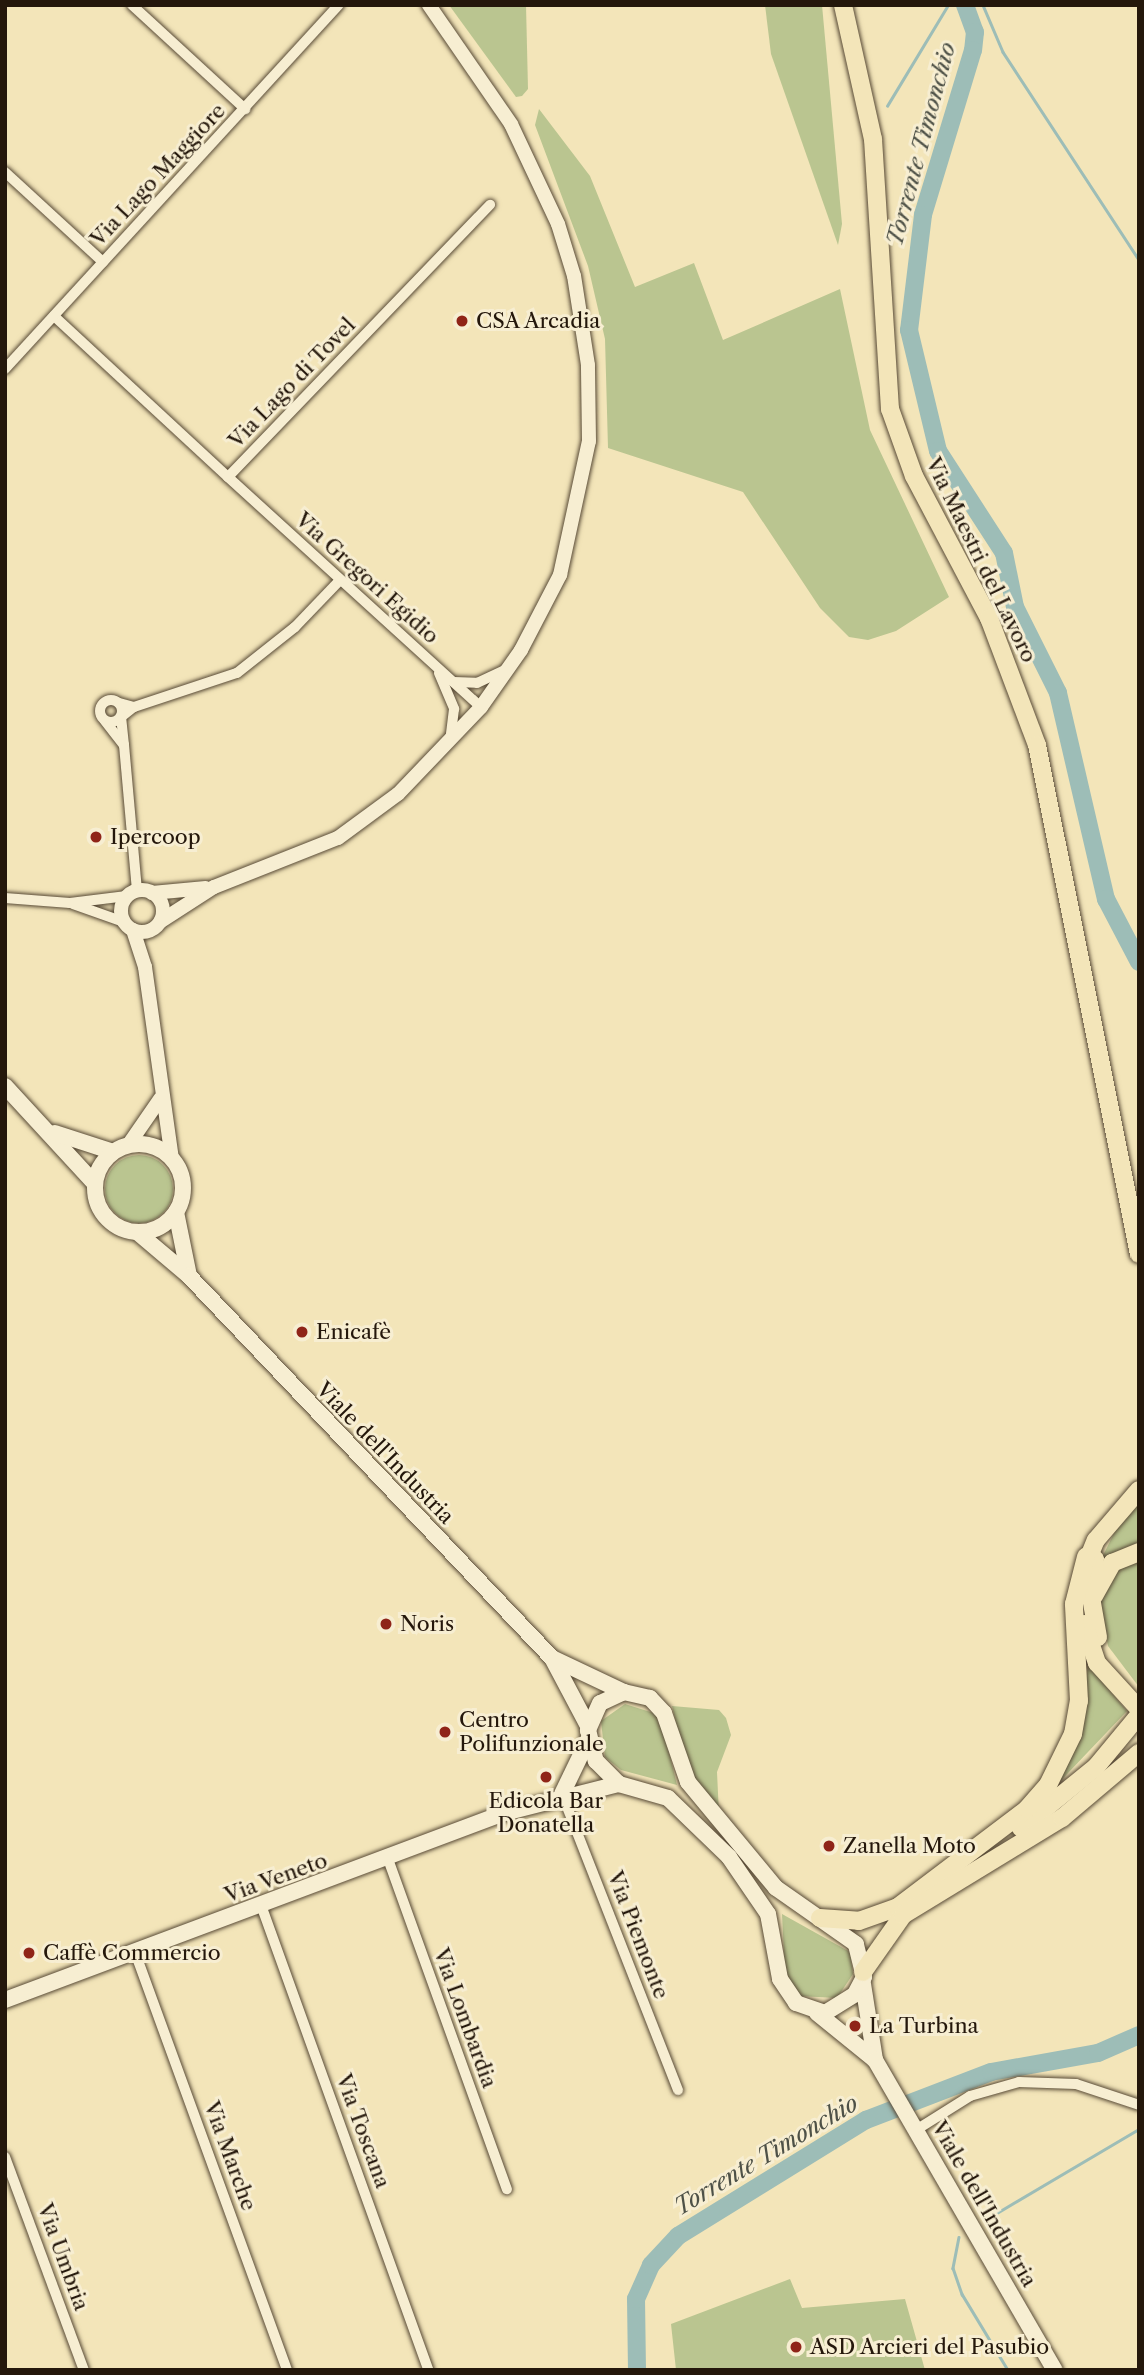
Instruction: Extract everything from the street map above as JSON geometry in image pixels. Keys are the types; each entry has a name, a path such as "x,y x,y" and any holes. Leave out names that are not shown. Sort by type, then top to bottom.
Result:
{"highway":[{"name":"Via Maestri del Lavoro","path":"843,5 873,139 890,409 914,476 989,618 1037,745 1139,1254"},
{"path":"863,1978 900,1911 1027,1809 1061,1765 1079,1701 1074,1604 1086,1557 1139,1490"},
{"path":"1115,1518 1091,1570 1091,1613 1106,1657 1139,1696"},
{"path":"1091,1613 1094,1590 1112,1563 1139,1552"},
{"path":"900,1911 1065,1794 1136,1716 1113,1686 1088,1639 1080,1596 1086,1557"},
{"path":"820,1918 859,1921 900,1911 1062,1818 1139,1753"}],"main road":[{"name":"Viale dell'Industria","path":"5,1086 54,1132 95,1184 106,1217 137,1232 189,1276 552,1658 588,1733 599,1767 619,1784 663,1795 710,1834 768,1914 784,1988 796,2003 817,2013 875,2060 979,2233 1055,2370"},
{"name":"Viale dell'Industria","path":"54,1132 113,1152"},
{"path":"95,1184 113,1152 129,1144 153,1145 172,1158 184,1190 176,1212 166,1223 137,1232"},
{"path":"176,1212 189,1276"},
{"name":"Viale dell'Industria","path":"552,1658 624,1692 650,1698 660,1708 691,1787 776,1888 856,1944 875,2060"},
{"path":"562,1794 600,1703 624,1692"},
{"name":"Via Veneto","path":"5,2000 136,1955 261,1905 562,1794 619,1784"},
{"path":"817,2013 841,2007 863,1978"}],"street":[{"path":"132,5 245,109"},
{"name":"Via Lago Maggiore","path":"5,369 339,6"},
{"path":"70,903 128,926 156,925 214,887 338,838 449,746 481,708 546,606 563,563 589,441 587,365 558,224 511,124 429,7"},
{"path":"5,172 103,262"},
{"name":"Via Lago di Tovel","path":"54,316 228,477 491,205"},
{"name":"Via Gregori Egidio","path":"228,477 481,708"},
{"path":"105,721 121,717 134,707 237,673 295,627 340,580"},
{"path":"434,665 454,709 449,746"},
{"path":"454,682 477,683 508,669"},
{"path":"124,746 105,721 102,705 119,703 134,707"},
{"path":"119,703 132,893 128,926 145,967 160,1098 172,1158"},
{"path":"5,898 70,903 132,893 214,887"},
{"path":"145,967 161,902 152,893"},
{"path":"129,1144 160,1098"},
{"name":"Via Piemonte","path":"562,1794 678,2090"},
{"name":"Via Lombardia","path":"388,1859 506,2189"},
{"name":"Via Toscana","path":"261,1905 428,2370"},
{"name":"Via Marche","path":"136,1955 287,2370"},
{"path":"914,2126 964,2098 1019,2082 1076,2084 1139,2105"},
{"name":"Via Umbria","path":"5,2157 84,2370"}],"green space":[{"path":"449,5 526,5 528,89 522,96 516,97"},
{"path":"765,5 822,5 842,224 838,245 771,54"},
{"path":"539,109 590,176 635,287 694,263 723,340 840,289 870,430 949,597 896,631 868,640 849,637 820,608 743,492 608,448 605,339 588,266 535,125"},
{"path":"139,1155 152,1158 163,1165 170,1176 173,1189 170,1202 163,1213 152,1220 139,1223 126,1220 115,1213 108,1202 105,1189 108,1176 115,1165 126,1158"},
{"path":"1139,1502 1139,1547 1098,1566 1115,1531"},
{"path":"1139,1558 1139,1687 1108,1646 1100,1603 1118,1567"},
{"path":"1088,1665 1127,1711 1049,1793 1080,1733"},
{"path":"625,1704 660,1715 677,1785 621,1770 605,1757 601,1721"},
{"path":"672,1706 719,1710 726,1718 731,1735 717,1772 719,1814 686,1766"},
{"path":"782,1914 850,1952 853,1974 837,1998 799,1996 785,1974"},
{"name":"ASD Arcieri del Pasubio","path":"790,2279 802,2308 905,2299 925,2370 676,2370 671,2324"}],"waterway":[{"path":"887,106 948,5"},
{"name":"Torrente Timonchio","path":"965,5 975,32 973,50 923,215 909,330 938,451 1004,553 1015,607 1058,693 1106,899 1139,962"},
{"path":"983,5 1003,52 1139,260"},
{"name":"Torrente Timonchio","path":"637,2370 636,2299 651,2265 678,2236 866,2120 991,2072 1098,2053 1139,2035"},
{"path":"995,2214 1139,2129"},
{"path":"959,2237 953,2268 962,2294 1008,2370"}],"place":[{"name":"CSA Arcadia","path":"462,321"},
{"name":"Ipercoop","path":"96,837"},
{"name":"Enicafè","path":"302,1332"},
{"name":"Noris","path":"386,1624"},
{"name":"Centro Polifunzionale","path":"445,1732"},
{"name":"Edicola Bar Donatella","path":"546,1777"},
{"name":"Zanella Moto","path":"829,1846"},
{"name":"Caffè Commercio","path":"29,1953"},
{"name":"La Turbina","path":"855,2026"},
{"name":"ASD Arcieri del Pasubio","path":"796,2347"}]}
